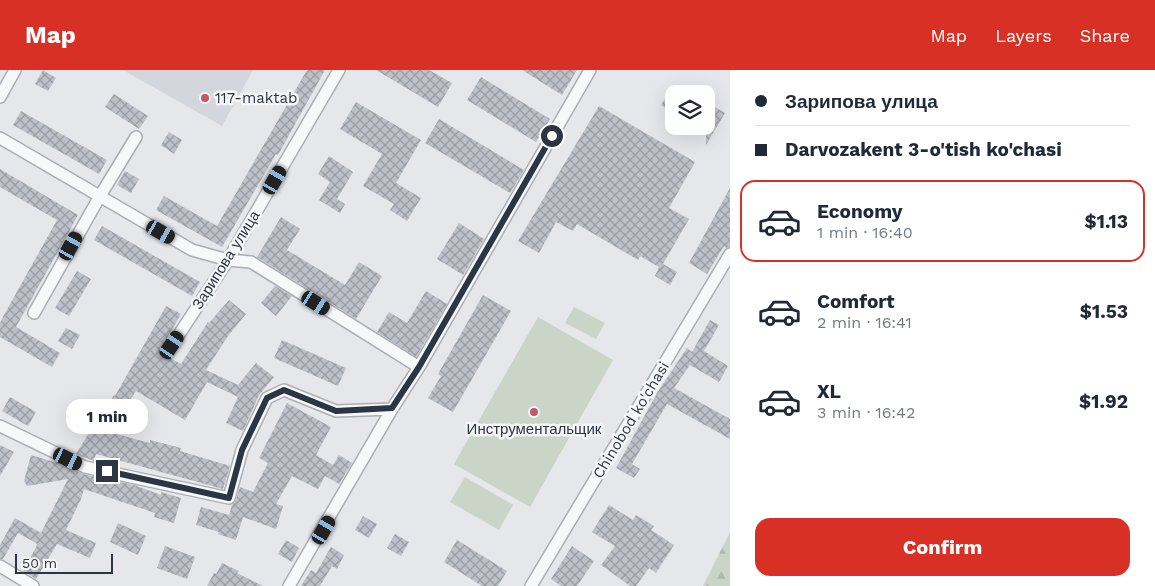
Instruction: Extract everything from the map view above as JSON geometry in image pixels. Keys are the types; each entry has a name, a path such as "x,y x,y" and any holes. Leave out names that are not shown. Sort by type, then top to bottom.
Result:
{"street":[{"path":"1,93 16,70"},
{"name":"Зарипова улица","path":"172,345 228,260 339,70"},
{"path":"289,586 392,408 419,367 590,70"},
{"path":"34,312 136,137"},
{"path":"0,138 192,250 228,260 251,262 419,367"},
{"name":"Chinobod ko'chasi","path":"531,586 730,254"},
{"path":"0,426 84,467 229,498 242,450 267,398 284,390 336,411 392,408"},
{"path":"0,566 33,586"}],"shaded area":[{"name":"117-maktab","path":"123,70 253,70 222,126"}],"green space":[{"path":"574,307 605,323 596,339 565,323"},
{"name":"Инструментальщик","path":"538,317 613,360 530,507 454,464"},
{"path":"465,477 513,505 499,530 450,502"},
{"path":"730,532 730,586 703,586"}],"building":[{"path":"43,70 56,78 48,91 35,84"},
{"path":"307,70 325,70 278,155 276,154 222,247 156,210 164,196 217,226"},
{"path":"376,70 429,70 452,83 438,107"},
{"path":"522,70 577,70 562,95"},
{"path":"481,77 550,119 536,142 467,100"},
{"path":"114,94 148,116 139,129 105,107"},
{"path":"665,99 665,107 661,105"},
{"path":"356,102 421,140 396,183 421,198 407,221 390,210 394,204 363,186 382,154 340,129"},
{"path":"599,106 695,162 669,208 689,219 663,264 677,272 670,285 655,276 659,267 640,256 638,260 577,224 573,231 556,222 539,253 518,241"},
{"path":"715,107 725,113 715,130"},
{"path":"21,111 107,160 99,174 13,125"},
{"path":"439,119 524,170 510,193 425,143"},
{"path":"169,132 182,140 174,154 161,145"},
{"path":"706,135 712,135 706,145"},
{"path":"329,156 353,172 337,199 345,204 340,213 319,200 330,182 318,174"},
{"path":"0,169 78,215 16,327 60,353 52,367 0,337 0,323 57,220 0,187"},
{"path":"125,171 139,179 131,193 117,185"},
{"path":"730,188 730,247 726,248 724,246 707,274 689,263"},
{"path":"281,217 300,229 287,250 345,285 359,262 382,276 356,319 257,257"},
{"path":"459,223 484,239 463,275 437,259"},
{"path":"102,226 200,282 192,296 94,240"},
{"path":"77,271 91,279 69,316 55,308"},
{"path":"275,286 292,296 276,316 261,303"},
{"path":"426,291 447,304 416,357 377,332 389,312 407,323"},
{"path":"483,295 511,311 453,412 428,398 441,376 438,374"},
{"path":"229,300 246,314 228,336 206,370 238,385 256,363 274,377 259,395 243,431 226,423 238,397 207,382 185,420 136,391 109,432 150,443 150,440 181,448 180,451 230,466 223,489 96,454 94,461 76,454 101,413 103,415 115,396 166,306 181,314 159,352 181,364 208,322"},
{"path":"710,320 719,325 704,351 728,366 719,382 690,365 674,388 730,419 730,439 667,404 632,464 640,469 634,478 616,468 657,393 687,348 692,352"},
{"path":"66,328 80,335 72,349 58,341"},
{"path":"282,340 346,368 338,386 274,358"},
{"path":"10,397 36,412 28,426 2,411"},
{"path":"287,403 331,427 316,455 333,465 339,455 352,463 339,484 325,476 318,489 292,476 276,504 283,506 276,529 243,517 236,540 218,534 219,532 196,525 201,507 229,515 240,487 253,492 268,463 259,458"},
{"path":"0,445 14,452 0,476"},
{"path":"31,455 55,461 83,474 134,485 161,495 161,492 181,498 174,523 154,517 155,513 84,489 66,530 96,543 90,558 57,544 36,579 23,571 37,545 36,543 18,533 3,559 0,559 0,545 15,518 41,533 68,479 27,486 24,481"},
{"path":"609,505 633,520 636,515 654,526 651,530 674,545 656,573 649,568 636,586 630,586 601,565 615,546 592,532"},
{"path":"363,516 377,524 369,538 355,530"},
{"path":"118,523 146,536 138,555 110,542"},
{"path":"395,534 409,542 401,556 387,548"},
{"path":"286,540 299,548 292,562 278,554"},
{"path":"457,540 507,571 498,586 482,586 444,562"},
{"path":"165,546 195,557 187,579 157,568"},
{"path":"572,546 594,561 577,586 561,586 551,579"},
{"path":"331,547 344,555 337,569 332,566 320,586 301,586 311,570 316,573"},
{"path":"222,563 239,571 237,573 263,586 207,586"}],"place":[{"name":"117-maktab","path":"205,98"},
{"name":"Инструментальщик","path":"534,412"}],"route":[{"path":"107,471 229,498 242,450 267,398 284,390 336,411 392,408 419,367 552,136"}]}
